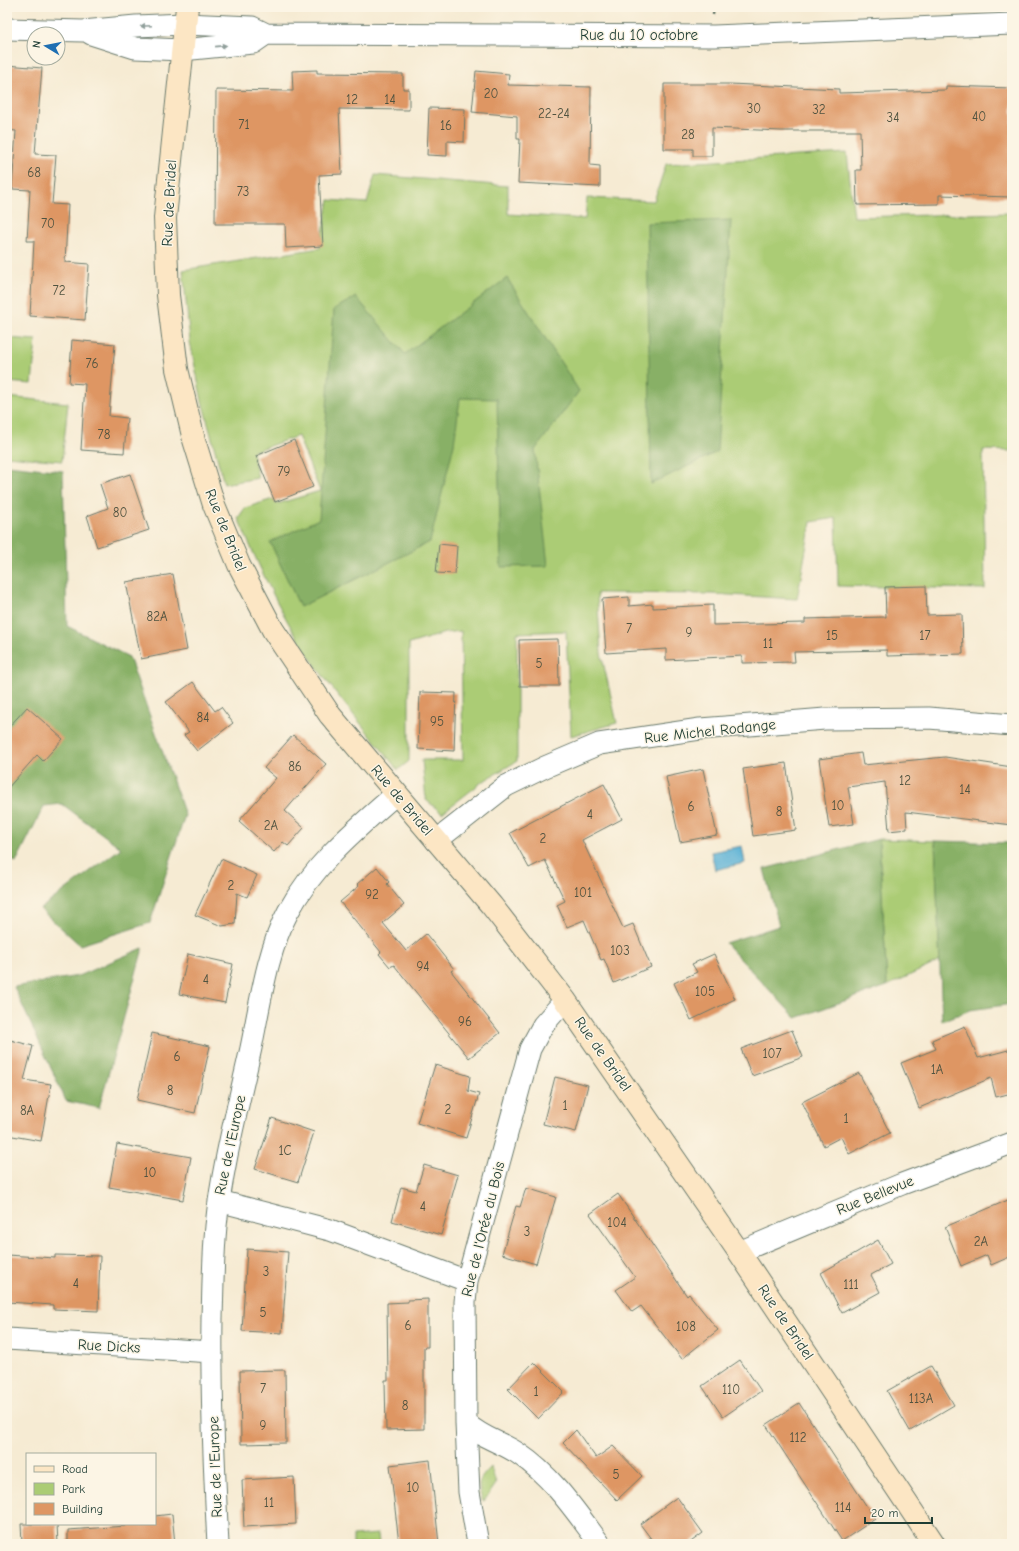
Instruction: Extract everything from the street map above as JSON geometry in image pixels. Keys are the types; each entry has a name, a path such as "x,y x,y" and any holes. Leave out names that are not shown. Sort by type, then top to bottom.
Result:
{"main road":[{"name":"Rue de Bridel","path":"186,16 165,218 168,295 177,369 194,440 214,506 236,558 273,630 330,715 492,906 565,1000 739,1252 934,1544"}],"street":[{"path":"7,29 83,31 136,26 186,16"},
{"name":"Rue du 10 octobre","path":"186,16 252,27 266,34 714,36 1012,24"},
{"path":"83,31 135,48 182,50 253,44 266,34"},
{"name":"Rue Michel Rodange","path":"436,841 506,786 545,767 599,744 700,729 825,720 929,718 1012,725"},
{"name":"Rue de l'Europe","path":"218,1544 214,1471 212,1352 214,1251 222,1178 270,960 288,913 311,878 338,846 396,794"},
{"name":"Rue de l'Orée du Bois","path":"478,1544 469,1492 466,1423 465,1302 467,1281 530,1049 543,1025 565,1000"},
{"name":"Rue Bellevue","path":"739,1252 902,1184 1012,1143"},
{"path":"219,1201 330,1230 467,1281"},
{"name":"Rue Dicks","path":"7,1339 212,1352"},
{"path":"466,1423 479,1434 519,1454 558,1488 600,1544"}],"green space":[{"path":"847,153 854,217 1012,213 1012,451 983,450 985,589 838,586 836,518 811,522 797,599 713,594 597,593 601,653 617,723 571,736 566,631 517,633 517,761 482,782 442,813 426,800 422,760 463,760 461,631 445,633 409,644 409,761 398,770 337,694 305,650 273,595 238,518 245,508 273,499 277,504 320,491 298,436 252,452 258,478 224,484 202,401 190,342 183,270 320,248 329,200 367,203 375,175 508,186 508,214 585,219 587,198 654,201 666,164"},
{"path":"731,220 717,452 651,484 647,223"},
{"path":"507,278 579,391 535,450 548,566 501,567 497,399 460,398 454,444 430,542 300,607 270,542 319,519 334,309 356,297 405,354"},
{"path":"7,338 36,340 32,384 7,382"},
{"path":"7,397 68,403 62,461 7,456"},
{"path":"7,465 63,471 67,626 129,657 185,815 150,923 80,945 40,909 121,848 62,804 44,806 16,862 7,858"},
{"path":"879,839 935,841 940,961 887,986"},
{"path":"879,839 887,986 796,1018 725,943 779,926 764,869"},
{"path":"935,841 1012,843 1012,1004 970,1010 942,1021"},
{"path":"143,948 99,1108 66,1101 14,987 78,976"},
{"path":"491,1467 496,1484 484,1501 482,1500 480,1494 479,1485 483,1476"},
{"path":"378,1534 379,1544 353,1544 353,1536"}],"water":[{"path":"742,846 745,863 715,870 711,852"}],"building":[{"path":"7,65 42,68 35,154 56,155 52,204 68,205 65,262 89,264 85,320 30,316 34,241 27,241 30,190 12,189 16,131 7,130"},
{"path":"317,70 317,73 403,74 403,89 409,89 409,110 339,109 342,174 319,175 323,246 286,248 285,224 215,224 216,90 293,91 292,71"},
{"path":"476,71 509,74 508,85 591,87 590,165 600,166 600,187 518,183 520,139 517,139 517,116 472,112"},
{"path":"664,84 730,84 839,89 839,93 946,90 946,86 1012,88 1012,197 939,195 939,204 857,205 856,170 861,170 860,131 781,131 712,128 712,156 693,156 693,149 664,149"},
{"path":"429,108 465,109 464,142 447,141 447,156 427,155"},
{"path":"72,340 115,344 109,416 127,418 124,453 81,450 85,384 69,383"},
{"path":"294,440 313,487 275,502 256,456"},
{"path":"130,474 149,530 97,547 87,516 108,508 100,484"},
{"path":"439,544 457,546 455,574 436,573"},
{"path":"173,574 187,650 141,659 126,582"},
{"path":"926,586 927,615 962,614 963,654 887,656 887,650 794,652 795,662 742,663 742,656 666,660 666,649 606,653 602,599 629,597 629,606 653,604 653,608 713,605 713,625 805,623 805,619 886,617 885,587"},
{"path":"558,639 559,686 520,686 519,640"},
{"path":"193,682 215,711 221,707 233,723 197,751 184,735 189,732 166,702"},
{"path":"420,692 456,693 454,751 418,749"},
{"path":"27,707 63,739 43,761 37,755 7,789 7,729"},
{"path":"293,735 326,764 285,811 304,828 288,846 283,842 274,852 239,821 276,778 264,768"},
{"path":"861,753 863,765 945,757 1012,767 1012,825 906,812 907,829 889,831 885,782 848,787 854,824 829,827 819,759"},
{"path":"786,763 796,830 753,836 743,769"},
{"path":"703,769 717,835 680,842 666,777"},
{"path":"604,784 622,819 582,840 623,928 633,924 651,967 614,983 604,959 601,960 584,920 567,927 557,905 565,901 545,860 529,868 510,833"},
{"path":"221,859 257,875 247,897 237,893 235,924 222,926 195,915"},
{"path":"377,867 389,882 387,884 404,905 383,923 406,951 426,934 454,969 451,971 500,1033 469,1058 394,965 390,967 379,954 381,952 340,902 359,886 357,884"},
{"path":"188,954 233,964 225,1003 179,994"},
{"path":"714,954 735,999 691,1020 674,983 697,972 692,964"},
{"path":"965,1026 978,1058 1012,1049 1012,1093 996,1097 991,1078 919,1108 901,1063 936,1049 932,1040"},
{"path":"792,1030 803,1057 752,1076 741,1049"},
{"path":"152,1033 210,1046 195,1113 137,1100"},
{"path":"7,1039 33,1046 24,1080 51,1084 41,1141 7,1135"},
{"path":"435,1065 470,1076 468,1091 479,1094 466,1138 417,1123"},
{"path":"859,1073 890,1133 849,1154 841,1137 824,1146 802,1102"},
{"path":"555,1077 588,1085 576,1132 543,1124"},
{"path":"272,1118 314,1132 298,1182 255,1169"},
{"path":"117,1144 191,1157 183,1200 109,1187"},
{"path":"424,1165 458,1175 441,1235 392,1221 401,1187 416,1191"},
{"path":"526,1188 556,1197 536,1264 502,1254 516,1206 520,1207"},
{"path":"618,1194 687,1296 689,1294 718,1330 682,1359 641,1306 632,1312 616,1290 635,1277 590,1214"},
{"path":"1008,1200 1012,1209 1012,1256 991,1265 987,1255 961,1266 945,1227"},
{"path":"878,1240 891,1264 871,1275 880,1292 842,1313 821,1273"},
{"path":"247,1249 288,1252 282,1333 242,1331"},
{"path":"7,1255 55,1258 55,1255 100,1256 98,1311 53,1309 53,1305 7,1302"},
{"path":"428,1299 428,1347 424,1347 424,1429 386,1430 385,1380 388,1380 387,1303"},
{"path":"740,1360 761,1391 723,1417 702,1386"},
{"path":"534,1362 564,1392 538,1419 508,1389"},
{"path":"931,1366 954,1405 910,1431 887,1391"},
{"path":"285,1370 286,1443 241,1444 240,1371"},
{"path":"799,1403 875,1519 842,1541 766,1425"},
{"path":"576,1430 596,1458 613,1446 642,1476 617,1500 563,1443"},
{"path":"430,1460 439,1544 399,1544 390,1465"},
{"path":"294,1477 296,1524 244,1527 242,1480"},
{"path":"677,1497 703,1533 688,1544 655,1544 640,1524"},
{"path":"172,1514 175,1544 68,1544 68,1530 126,1525 156,1525 156,1516"},
{"path":"21,1524 57,1525 58,1544 22,1544"}]}
